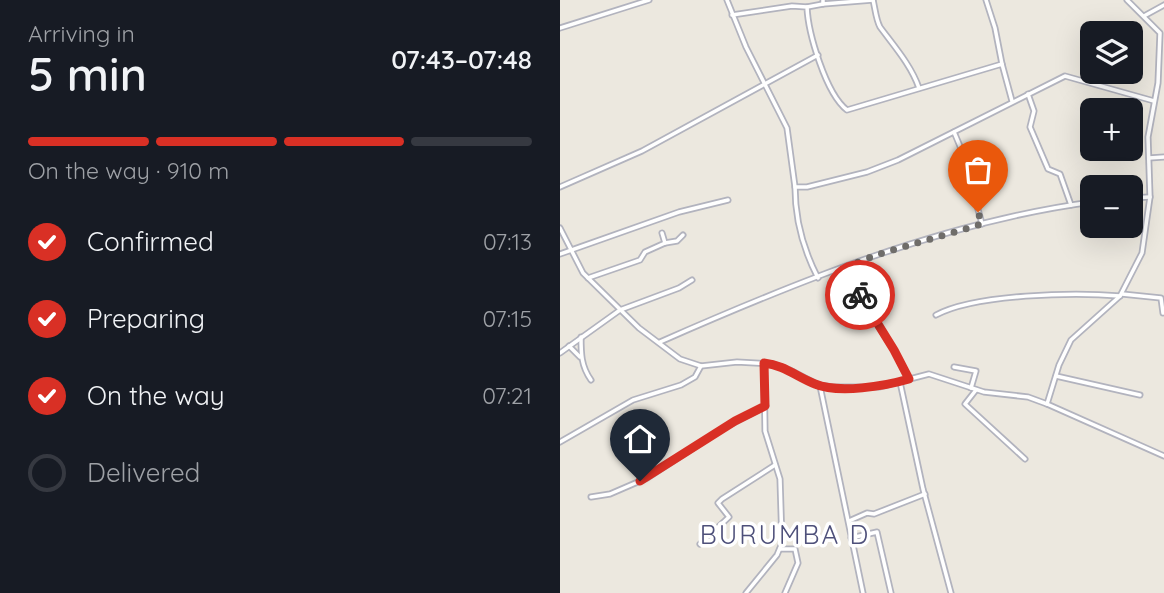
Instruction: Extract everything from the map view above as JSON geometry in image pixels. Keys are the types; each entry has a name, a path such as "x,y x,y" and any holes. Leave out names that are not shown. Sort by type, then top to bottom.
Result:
{"street":[{"path":"560,28 649,0"},
{"path":"727,0 763,83 787,128 796,214 803,243 818,278"},
{"path":"732,15 792,6 807,7 823,2 873,0 879,25 889,35 914,74 919,88"},
{"path":"986,0 1012,101"},
{"path":"1047,404 1071,340 1121,295 1142,253 1150,197 1148,137 1158,83 1160,33 1127,0"},
{"path":"1144,16 1164,5"},
{"path":"807,7 818,55 839,103 847,110 1002,64"},
{"path":"560,187 642,151 818,55"},
{"path":"795,187 807,187 867,172 1067,76 1154,101"},
{"path":"1028,94 1034,111 1032,131 1048,169 1060,174 1071,205"},
{"path":"954,132 962,151 982,224"},
{"path":"1148,158 1164,157"},
{"path":"1143,197 1150,197"},
{"path":"560,254 679,212 728,200"},
{"path":"659,343 749,303 876,255 1008,216 1080,204"},
{"path":"560,228 588,278 620,310 680,359 701,366 764,363 790,370 820,386 879,387 929,374 974,389 1028,397 1164,456"},
{"path":"662,233 665,243"},
{"path":"588,278 640,260 645,252 677,241 683,235"},
{"path":"841,269 894,350 909,379"},
{"path":"560,341 562,351 620,310 684,286 692,280"},
{"path":"936,315 956,308 1076,293 1161,299 1163,313"},
{"path":"581,337 582,361"},
{"path":"569,346 582,361 592,380"},
{"path":"746,593 780,549 781,495 765,431 764,363"},
{"path":"560,442 633,400 681,385 695,377 701,366"},
{"path":"954,367 976,371 974,389 965,404 1025,459"},
{"path":"1056,376 1140,395"},
{"path":"900,382 951,593"},
{"path":"820,386 863,593"},
{"path":"591,498 610,494 648,478 716,433 765,406"},
{"path":"701,544 729,517 718,503 775,465"},
{"path":"848,521 925,494"},
{"path":"852,538 877,532 891,593"},
{"path":"780,549 795,549 798,563 785,593"}],"way so far":[{"path":"860,295 841,269 876,255 982,224 978,212"}],"district":[{"name":"BURUMBA D","path":"785,534"}],"route":[{"path":"640,481 708,437 765,406 764,363 790,370 819,386 879,387 909,379 860,295"}]}
